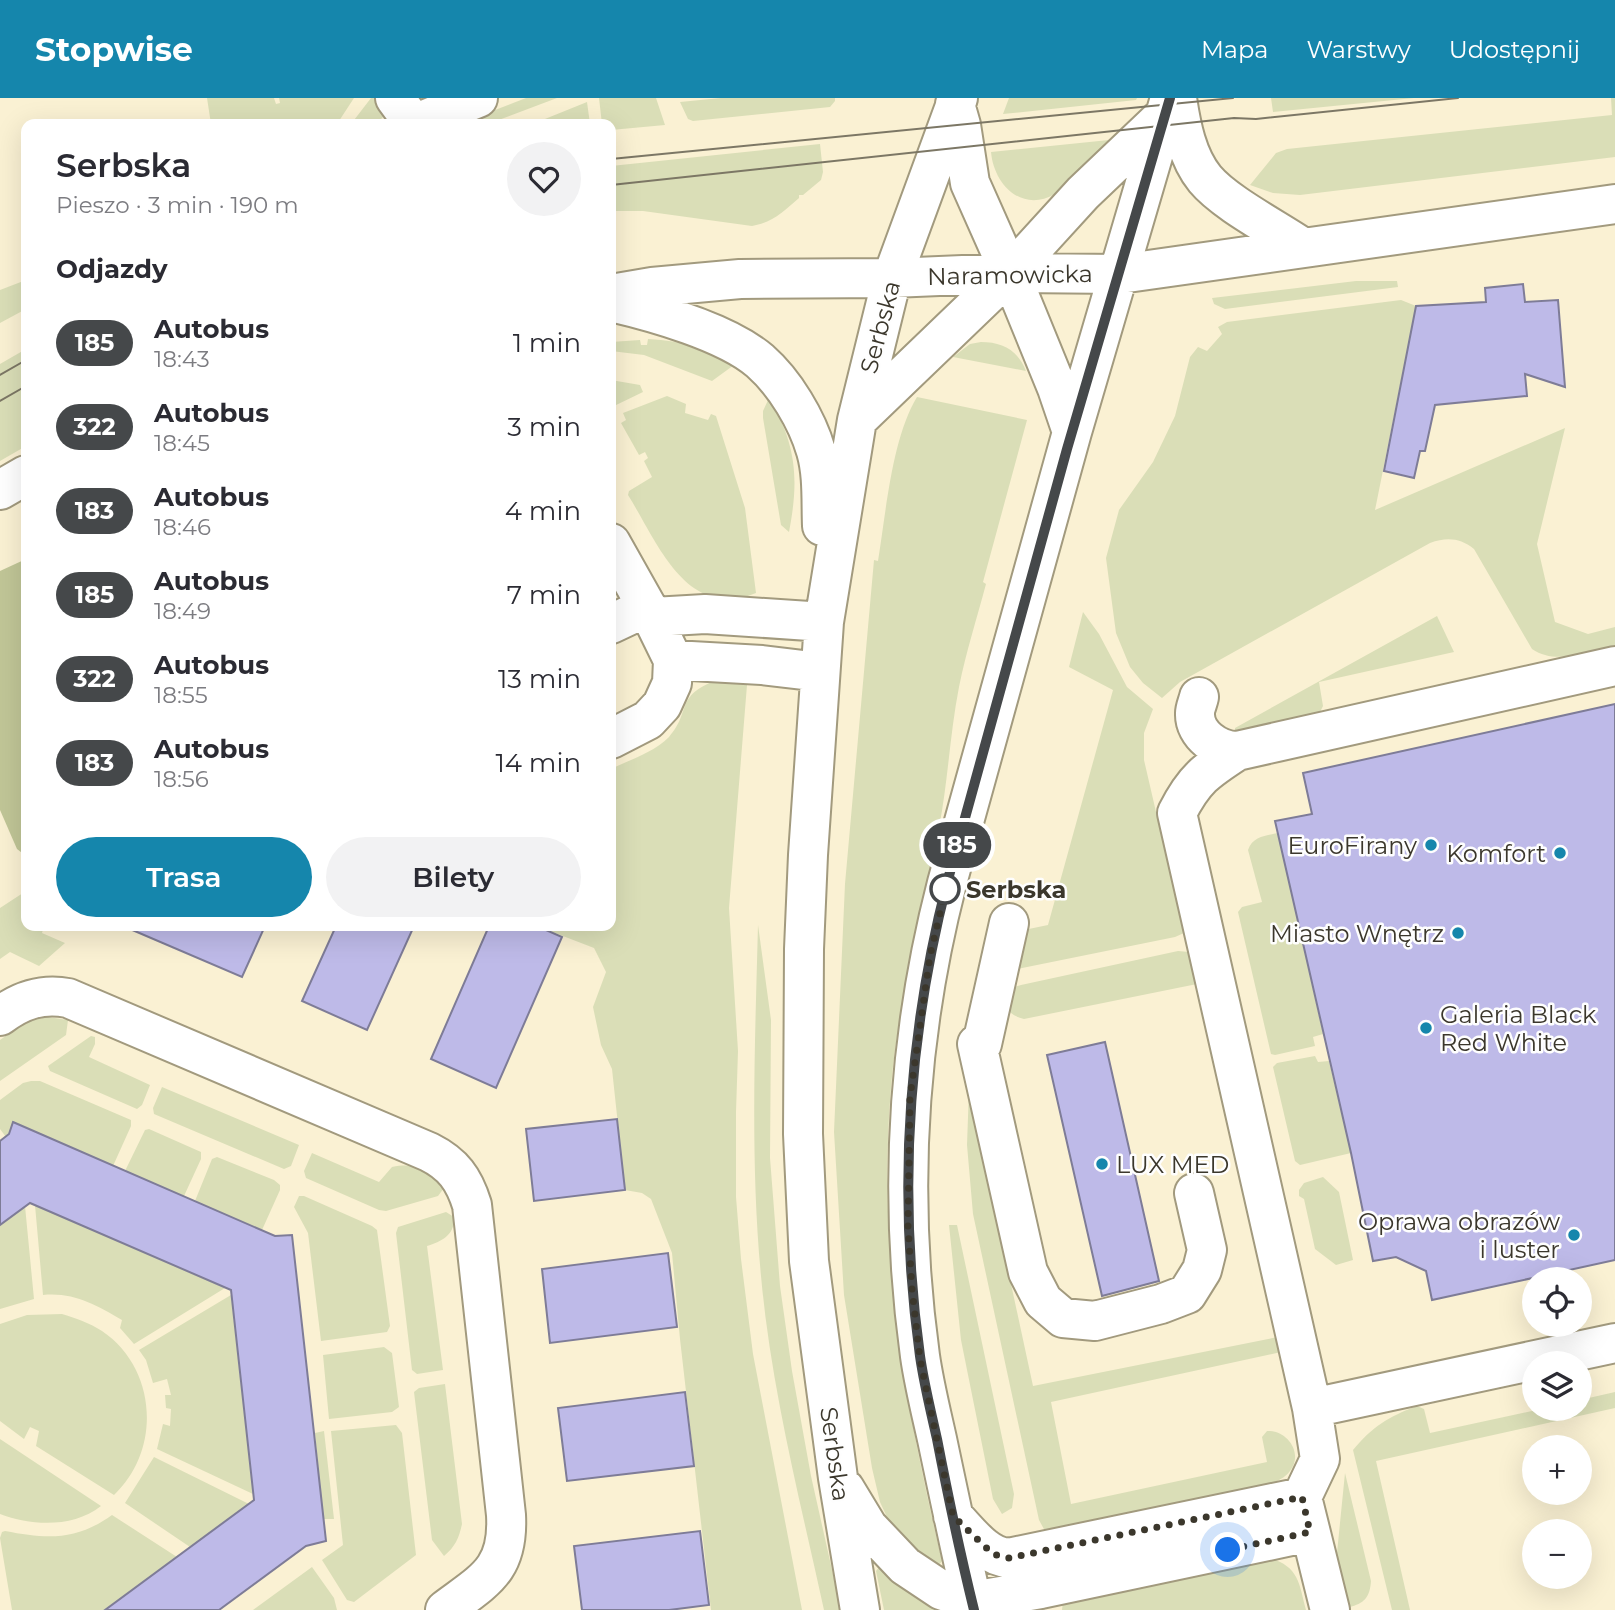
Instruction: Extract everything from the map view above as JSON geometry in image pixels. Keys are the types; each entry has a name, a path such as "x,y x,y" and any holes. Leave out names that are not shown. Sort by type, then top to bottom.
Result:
{"street":[{"path":"395,98 410,119"},
{"path":"426,119 478,98"},
{"path":"956,101 970,183 1010,273 1072,432"},
{"name":"Serbska","path":"860,1610 838,1478 809,1261 803,1134 807,868 824,622 857,420 892,278 956,101"},
{"path":"857,420 1010,273 1171,103"},
{"path":"1171,103 1191,154 1205,179 1240,208 1302,247"},
{"path":"973,1606 920,1359 912,1289 908,1172 911,1086 933,937 1072,432 1171,103"},
{"name":"Naramowicka","path":"616,294 652,287 740,279 892,278 1010,273 1120,274 1615,204"},
{"path":"616,303 674,319 726,339 759,360 780,384 805,423 816,452 821,481 824,622 650,612 616,622"},
{"path":"0,490 21,478"},
{"path":"0,510 21,503"},
{"path":"616,562 650,612 673,660 672,683 662,705 648,720 616,736"},
{"path":"673,660 762,665 820,672"},
{"path":"1199,697 1194,714 1200,730 1212,744 1224,751 1237,751 1615,666"},
{"path":"1237,751 1206,771 1190,788 1177,813 1312,1408 1320,1459 1306,1515 1330,1610"},
{"path":"1009,923 979,1044 1028,1272 1042,1301 1063,1318 1095,1321 1161,1304 1187,1294 1202,1270 1207,1250 1194,1193"},
{"path":"0,1016 41,995 68,998 429,1152 444,1159 458,1172 472,1205 507,1539 503,1555 495,1569 444,1610"},
{"path":"1312,1408 1615,1343"},
{"path":"838,1478 868,1527 892,1554 942,1590 973,1606 1306,1515"},
{"path":"953,1516 993,1554 1009,1558 1306,1515"}],"green space":[{"path":"207,98 274,98 276,104 280,103 279,98 354,98 340,119 210,119"},
{"path":"371,98 424,98 381,119 355,119"},
{"path":"526,98 557,98 501,119 472,119"},
{"path":"599,98 656,98 665,125 616,130 616,119 601,119"},
{"path":"721,98 835,98 835,101 830,107 693,121 688,119 680,102"},
{"path":"1009,98 1137,98 1003,114"},
{"path":"1271,98 1414,98 1273,112"},
{"path":"1611,98 1615,98 1615,157 1300,195 1273,193 1250,185 1276,153 1287,149 1612,115"},
{"path":"587,102 589,119 545,119"},
{"path":"1109,140 1078,177 1055,194 1043,199 1021,198 1004,185 993,164 991,152"},
{"path":"820,144 823,172 821,180 803,195 799,195 799,198 777,216 752,226 643,211 616,211 616,165"},
{"path":"1356,281 1397,281 1398,287 1225,309 1214,304 1212,298"},
{"path":"21,282 21,312 0,323 0,290"},
{"path":"1401,300 1416,306 1375,510 1565,428 1537,544 1555,622 1588,634 1615,627 1615,645 1562,657 1542,654 1532,649 1474,549 1458,541 1442,540 1430,543 1180,682 1162,698 1143,683 1130,667 1116,633 1106,558 1119,510 1153,462 1175,416 1190,357 1198,347 1207,351 1222,334 1218,327 1227,322"},
{"path":"648,339 693,346 734,365 712,381 644,355 616,352 616,342 640,340 641,345 647,345"},
{"path":"981,342 1008,349 1019,358 1026,371 953,357 970,344"},
{"path":"21,352 21,449 0,461 0,364"},
{"path":"616,381 640,385 643,392 616,405"},
{"path":"667,396 686,404 685,413 708,420 711,414 716,416 745,508 756,593 732,599 711,596 693,587 663,554 628,495 629,491 652,477 644,461 648,458 645,452 639,455 621,423 626,420 623,413"},
{"path":"917,397 1027,420 983,582 986,584 959,687 942,810 905,989 891,1088 888,1209 891,1268 897,1327 916,1444 942,1561 938,1566 932,1565 892,1528 880,1502 844,1295 834,1132 845,884 874,560 878,561 887,498 901,433"},
{"path":"769,398 785,431 793,463 794,496 789,532 781,525 763,418"},
{"path":"21,561 21,852 17,849 0,810 0,571"},
{"path":"1083,612 1099,634 1127,687 1153,709 1144,733 1144,760 1184,933 1007,971 1019,931 1048,925 1113,690 1069,667"},
{"path":"1437,616 1454,652 1319,682 1323,706 1320,712 1235,732 1235,728"},
{"path":"717,680 739,681 747,685 729,908 738,1051 736,1197 753,1354 802,1610 711,1610 672,1253 651,1199 642,1193 625,1190 612,1069 601,1045 593,1007 606,972 594,948 550,931 616,931 616,767 649,751 669,737 676,728 689,698"},
{"path":"1278,833 1323,1034 1313,1037 1315,1046 1275,1055 1271,1054 1238,912 1242,907 1262,902 1248,850 1250,845 1260,837"},
{"path":"21,894 21,931 43,931 65,943 39,966 10,952 0,959 0,908"},
{"path":"758,925 771,1020 770,1158 780,1286 811,1476 841,1610 824,1610 787,1444 766,1318 754,1144"},
{"path":"1178,951 1189,952 1197,984 1024,1019 1011,1013 1004,1002 1002,991 1021,985"},
{"path":"48,1017 68,1020 66,1035 0,1081 0,1040 27,1021"},
{"path":"91,1036 95,1037 95,1044 89,1057 150,1085 142,1105 137,1109 50,1071 48,1066"},
{"path":"1315,1056 1318,1062 1329,1061 1351,1153 1300,1165 1295,1161 1273,1067 1277,1063"},
{"path":"40,1081 131,1120 131,1126 113,1166 13,1122 19,1127 6,1137 0,1129 0,1100 23,1083"},
{"path":"162,1087 299,1145 291,1166 284,1169 154,1114 153,1108"},
{"path":"969,1089 1033,1386 1278,1337 1281,1352 1051,1402 1071,1504 1267,1462 1262,1437 1267,1431 1287,1438 1294,1450 1294,1464 1286,1476 1270,1484 1045,1531 1039,1520 973,1214 967,1145"},
{"path":"149,1129 201,1152 201,1159 184,1196 125,1171 145,1130"},
{"path":"312,1153 379,1182 392,1167 415,1167 426,1172 444,1188 438,1196 386,1211 379,1210 306,1178 304,1171"},
{"path":"217,1157 274,1180 280,1185 262,1230 195,1201 212,1159"},
{"path":"1323,1177 1339,1192 1353,1260 1336,1265 1315,1249 1304,1199 1299,1196 1299,1190 1304,1183"},
{"path":"299,1196 377,1230 390,1326 387,1332 321,1341 308,1233 294,1207"},
{"path":"35,1205 225,1288 134,1344 120,1328 122,1320 103,1309 75,1298 43,1295"},
{"path":"25,1206 34,1299 0,1309 0,1225"},
{"path":"446,1212 454,1217 450,1233 427,1246 443,1370 417,1374 412,1370 396,1233 398,1227"},
{"path":"949,1225 957,1225 1014,1494 1012,1508 1002,1514 993,1499 961,1340"},
{"path":"231,1295 253,1494 157,1449 163,1424 170,1426 171,1409 166,1408 165,1395 171,1395 167,1379 153,1383 146,1360 139,1350"},
{"path":"62,1314 97,1328 120,1347 134,1366 143,1387 147,1410 146,1433 140,1456 130,1477 114,1495 36,1446 39,1431 30,1427 24,1439 0,1421 0,1324 27,1315"},
{"path":"384,1347 392,1353 399,1407 392,1412 329,1419 323,1355"},
{"path":"445,1384 462,1524 456,1542 444,1556 432,1540 414,1392 419,1388"},
{"path":"1615,1392 1615,1408 1592,1413 1592,1397"},
{"path":"1417,1406 1424,1409 1430,1433 1522,1413 1522,1421 1556,1421 1376,1461 1410,1610 1392,1610 1353,1450 1374,1428"},
{"path":"396,1425 402,1433 416,1555 354,1602 347,1600 322,1560 343,1545 331,1431"},
{"path":"324,1431 334,1519 323,1519 315,1433"},
{"path":"0,1439 101,1506 78,1518 52,1523 25,1521 0,1514"},
{"path":"154,1457 249,1504 190,1547 125,1503"},
{"path":"1345,1473 1371,1581 1365,1599 1349,1607 1337,1553"},
{"path":"112,1515 177,1557 105,1610 12,1610 0,1538 2,1532 61,1536 86,1530"},
{"path":"1270,1558 1292,1571 1299,1584 1306,1610 1062,1610 1063,1601"},
{"path":"880,1566 946,1610 884,1610 876,1571"},
{"path":"312,1567 334,1598 337,1610 253,1610"}],"building":[{"path":"1523,284 1525,302 1558,300 1565,387 1525,374 1527,396 1435,405 1425,451 1420,451 1414,478 1384,471 1416,306 1486,302 1485,288"},
{"name":"Miasto Wnętrz","path":"1615,704 1615,1260 1583,1267 1522,1267 1522,1280 1432,1300 1426,1271 1396,1257 1373,1261 1275,821 1312,814 1303,773"},
{"path":"135,931 263,931 242,977"},
{"path":"334,931 412,931 367,1030 302,1001"},
{"path":"487,931 548,931 562,937 496,1088 431,1059"},
{"name":"LUX MED","path":"1105,1042 1159,1281 1102,1296 1047,1055"},
{"path":"617,1119 625,1190 534,1201 526,1129"},
{"path":"13,1122 275,1236 292,1235 326,1541 306,1546 219,1610 105,1610 254,1500 231,1290 30,1203 0,1225 0,1141 9,1134"},
{"path":"668,1253 677,1327 550,1343 542,1269"},
{"path":"685,1392 694,1466 567,1481 558,1408"},
{"path":"700,1531 709,1605 669,1610 582,1610 574,1546"}],"tram line":[{"path":"616,159 1233,98"},
{"path":"616,184 1234,118 1256,119 1458,98"},
{"path":"0,375 21,363"},
{"path":"0,401 21,389"}],"bus line":[{"name":"185","path":"974,1610 920,1359 912,1289 908,1158 910,1097 916,1041 933,937 947,883 1067,449 1170,98"}],"place":[{"name":"EuroFirany","path":"1431,845"},
{"name":"Komfort","path":"1560,853"},
{"name":"Serbska","path":"945,889"},
{"name":"Miasto Wnętrz","path":"1458,933"},
{"name":"Galeria Black Red White","path":"1426,1028"},
{"name":"LUX MED","path":"1102,1164"},
{"name":"Oprawa obrazów i luster","path":"1574,1235"}],"route":[{"path":"945,889 947,883 933,937 916,1041 910,1097 908,1226 920,1359 953,1516 987,1550 1000,1557 1009,1558 1302,1497 1310,1532 1228,1550"}]}
